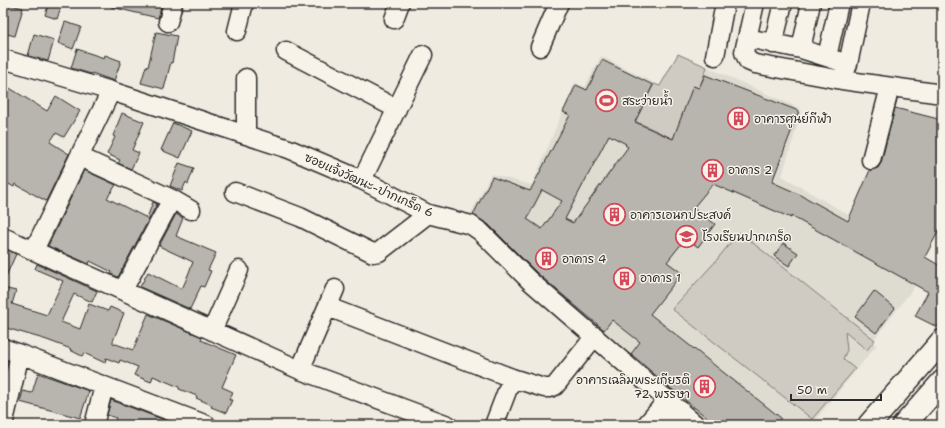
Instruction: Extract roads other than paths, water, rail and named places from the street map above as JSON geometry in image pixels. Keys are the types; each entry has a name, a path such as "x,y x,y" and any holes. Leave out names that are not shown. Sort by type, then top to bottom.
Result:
{"main road":[{"path":"869,425 942,341"},
{"path":"883,425 942,358"},
{"path":"904,425 942,382"},
{"path":"920,425 942,399"},
{"path":"935,425 942,417"}],"street":[{"path":"168,22 173,3"},
{"path":"237,31 244,3"},
{"path":"540,47 559,3"},
{"path":"715,56 725,3"},
{"path":"755,3 744,52 748,61 755,64 845,72"},
{"path":"773,44 783,3"},
{"path":"801,49 811,3"},
{"path":"827,57 839,3"},
{"path":"845,72 861,3"},
{"path":"747,38 801,49 827,57 845,72 871,83 942,94"},
{"path":"286,51 397,109"},
{"path":"362,180 423,55"},
{"name":"ซอยแจ้งวัฒนะ-ปากเกร็ด 6","path":"3,59 111,91 289,149 362,180 428,214 472,225 481,232 530,281 696,425"},
{"path":"246,78 246,135"},
{"path":"871,160 890,87"},
{"path":"34,250 111,91"},
{"path":"80,157 191,210"},
{"path":"235,192 300,217 373,253 379,252 428,214"},
{"path":"123,290 172,200"},
{"path":"3,237 300,370 448,425"},
{"path":"212,331 239,270"},
{"path":"300,370 335,289"},
{"path":"328,307 512,378 544,388 555,386 595,336"},
{"path":"3,348 104,386 185,421 207,425"},
{"path":"3,425 20,354"},
{"path":"494,425 512,378"},
{"path":"94,425 104,386"},
{"path":"646,425 674,405"},
{"path":"668,425 674,405"}],"place":[{"name":"สระว่ายน้ำ","path":"607,101"},
{"name":"อาคารศูนย์กีฬา","path":"738,119"},
{"name":"อาคาร 2","path":"713,170"},
{"name":"อาคารเอนกประสงค์","path":"615,215"},
{"name":"โรงเรียนปากเกร็ด","path":"686,237"},
{"name":"อาคาร 4","path":"547,259"},
{"name":"อาคาร 1","path":"624,278"},
{"name":"อาคารเฉลิมพระเกียรติ 72 พรรษา","path":"705,387"}]}
